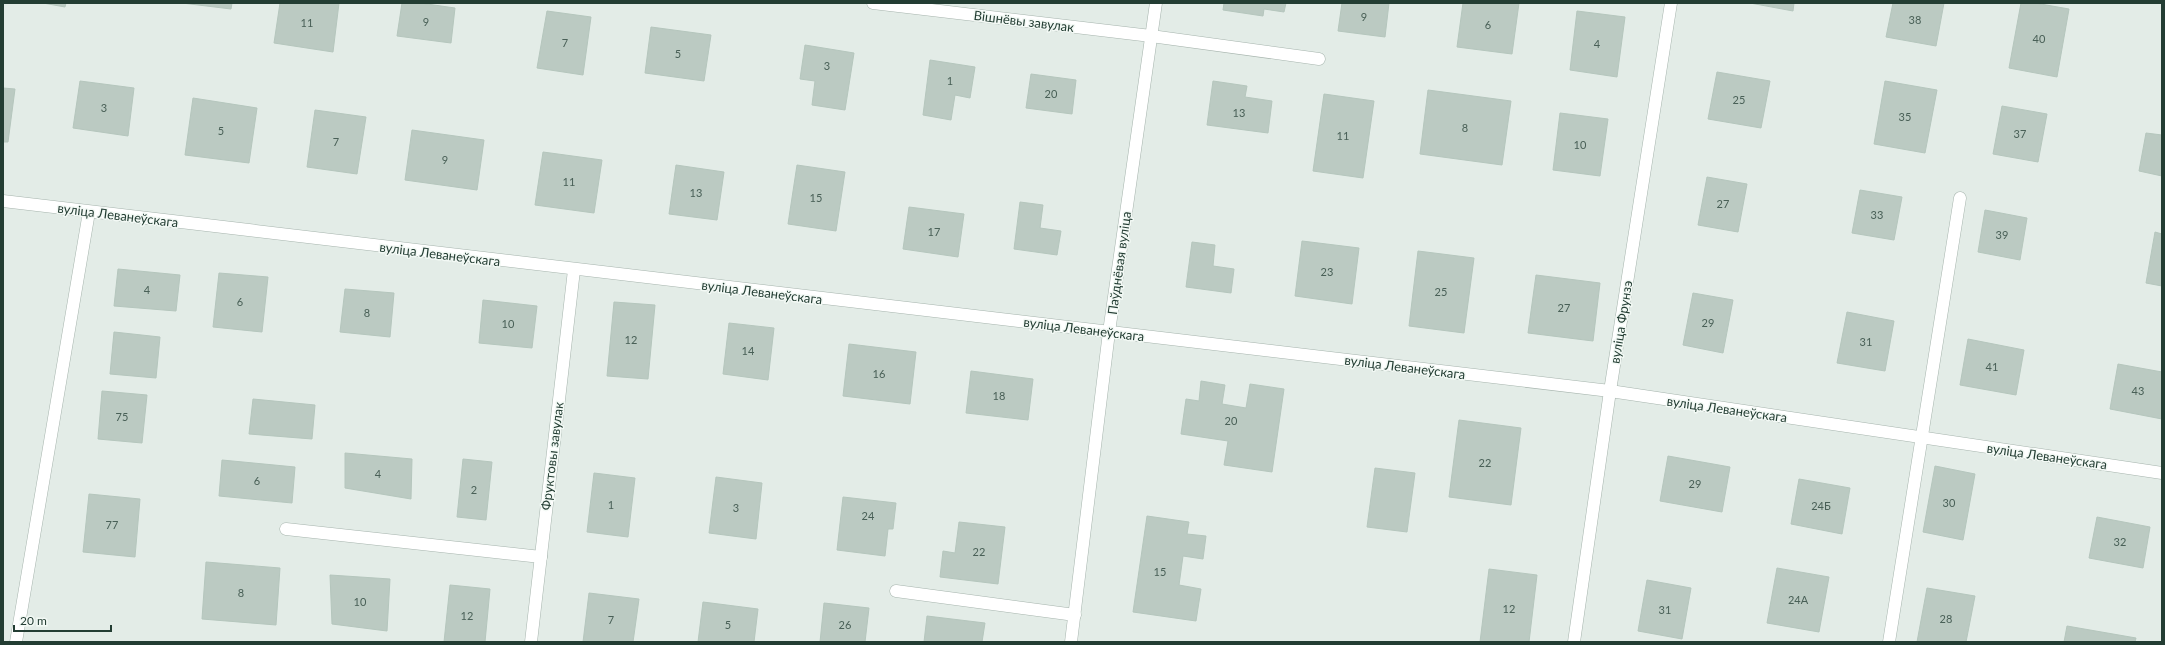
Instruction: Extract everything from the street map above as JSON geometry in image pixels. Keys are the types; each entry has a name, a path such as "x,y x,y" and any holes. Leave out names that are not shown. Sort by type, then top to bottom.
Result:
{"street":[{"name":"Вішнёвы завулак","path":"873,3 1151,36 1319,59"},
{"name":"Паўднёвая вуліца","path":"1071,642 1109,332 1156,3"},
{"name":"вуліца Фрунзэ","path":"1574,642 1610,392 1671,3"},
{"path":"1889,642 1960,198"},
{"name":"вуліца Леванеўскага","path":"3,201 1610,392 2162,473"},
{"path":"16,642 89,212"},
{"name":"Фруктовы завулак","path":"531,642 574,270"},
{"path":"286,529 541,556"},
{"path":"896,591 1075,615"}],"building":[{"path":"43,3 66,3 65,7"},
{"path":"182,3 232,3 231,9"},
{"path":"280,3 339,3 333,52 274,43"},
{"path":"402,3 420,3 455,8 451,43 397,36"},
{"path":"1224,3 1286,3 1284,12 1264,9 1263,16 1223,10"},
{"path":"1342,3 1389,3 1385,37 1338,31"},
{"path":"1463,3 1519,3 1512,54 1457,47"},
{"path":"1750,3 1794,3 1793,11"},
{"path":"1893,3 1944,3 1936,46 1886,37"},
{"path":"2021,3 2035,3 2069,9 2057,77 2009,68"},
{"path":"547,11 591,17 583,75 537,68"},
{"path":"1577,11 1625,17 1617,77 1570,70"},
{"path":"651,27 711,35 704,81 645,73"},
{"path":"805,45 854,53 845,110 812,105 815,81 800,79"},
{"path":"930,60 975,67 970,98 955,95 951,120 923,115"},
{"path":"1717,72 1770,81 1761,128 1708,119"},
{"path":"1031,74 1076,80 1072,114 1026,108"},
{"path":"80,81 134,88 128,136 73,128"},
{"path":"1213,81 1247,86 1245,97 1272,101 1268,133 1207,125"},
{"path":"1885,81 1937,90 1925,153 1874,144"},
{"path":"3,88 15,89 8,142 3,142"},
{"path":"1428,90 1511,101 1502,165 1420,154"},
{"path":"1324,94 1374,101 1363,178 1313,171"},
{"path":"193,98 257,108 249,163 185,155"},
{"path":"2002,106 2047,114 2038,162 1993,154"},
{"path":"315,110 366,117 357,174 307,167"},
{"path":"1560,113 1608,119 1600,176 1553,170"},
{"path":"412,130 484,140 477,190 405,180"},
{"path":"2146,133 2162,135 2162,176 2139,171"},
{"path":"543,152 602,160 594,213 535,205"},
{"path":"676,165 724,172 717,220 669,214"},
{"path":"797,165 845,172 836,231 788,224"},
{"path":"1707,177 1747,184 1738,232 1698,225"},
{"path":"1860,190 1902,197 1894,240 1852,233"},
{"path":"1020,202 1043,205 1040,228 1061,231 1057,255 1014,249"},
{"path":"909,207 964,214 958,257 903,249"},
{"path":"1985,210 2027,218 2020,260 1978,252"},
{"path":"2155,232 2162,234 2162,286 2146,283"},
{"path":"1302,241 1359,248 1352,304 1295,296"},
{"path":"1192,242 1215,245 1213,266 1234,269 1231,293 1186,287"},
{"path":"1418,251 1474,258 1464,333 1409,326"},
{"path":"118,269 180,275 176,311 114,306"},
{"path":"219,273 268,277 262,332 213,327"},
{"path":"1536,275 1600,283 1593,341 1528,333"},
{"path":"345,289 394,293 390,337 340,332"},
{"path":"1693,293 1733,300 1723,353 1683,345"},
{"path":"483,300 537,306 532,348 479,343"},
{"path":"614,302 655,305 648,379 607,376"},
{"path":"1847,312 1894,321 1885,371 1837,363"},
{"path":"729,323 774,328 768,380 723,374"},
{"path":"114,332 160,337 156,378 110,374"},
{"path":"1968,339 2024,350 2016,395 1960,385"},
{"path":"849,344 916,352 910,404 843,396"},
{"path":"2118,364 2162,372 2162,419 2110,409"},
{"path":"971,371 1033,379 1028,420 966,413"},
{"path":"1201,381 1225,385 1222,404 1246,408 1250,384 1284,389 1272,472 1224,465 1228,441 1181,434 1186,399 1199,401"},
{"path":"102,391 147,395 142,443 98,439"},
{"path":"253,399 315,405 312,439 249,434"},
{"path":"1459,420 1521,428 1511,505 1449,497"},
{"path":"345,453 412,459 411,499 345,488"},
{"path":"1668,456 1730,467 1722,512 1660,501"},
{"path":"463,459 492,462 486,520 457,517"},
{"path":"222,460 295,467 292,503 219,496"},
{"path":"1935,466 1975,474 1963,540 1923,532"},
{"path":"1375,468 1415,473 1407,532 1367,527"},
{"path":"594,473 635,478 628,537 587,532"},
{"path":"716,477 762,483 756,539 709,533"},
{"path":"1799,479 1850,488 1842,534 1791,524"},
{"path":"89,494 140,499 135,557 83,552"},
{"path":"843,497 896,503 893,529 888,529 885,556 837,550"},
{"path":"1147,516 1189,522 1187,534 1206,536 1203,559 1183,556 1179,585 1201,589 1196,621 1133,612"},
{"path":"2097,517 2150,527 2143,568 2089,558"},
{"path":"959,522 1005,527 998,584 940,577 943,551 955,553"},
{"path":"206,562 280,568 276,625 202,619"},
{"path":"1777,568 1829,577 1819,632 1767,623"},
{"path":"1489,569 1537,575 1529,642 1480,642"},
{"path":"330,575 390,579 387,631 332,624"},
{"path":"1647,580 1691,588 1682,639 1638,631"},
{"path":"450,585 490,589 485,642 444,642"},
{"path":"1927,588 1975,596 1966,642 1917,642"},
{"path":"589,593 639,599 633,642 583,642"},
{"path":"703,602 758,609 754,642 698,642"},
{"path":"824,603 869,608 865,642 820,642"},
{"path":"927,616 985,623 982,642 924,642"},
{"path":"2067,626 2136,638 2135,642 2064,642"}]}
